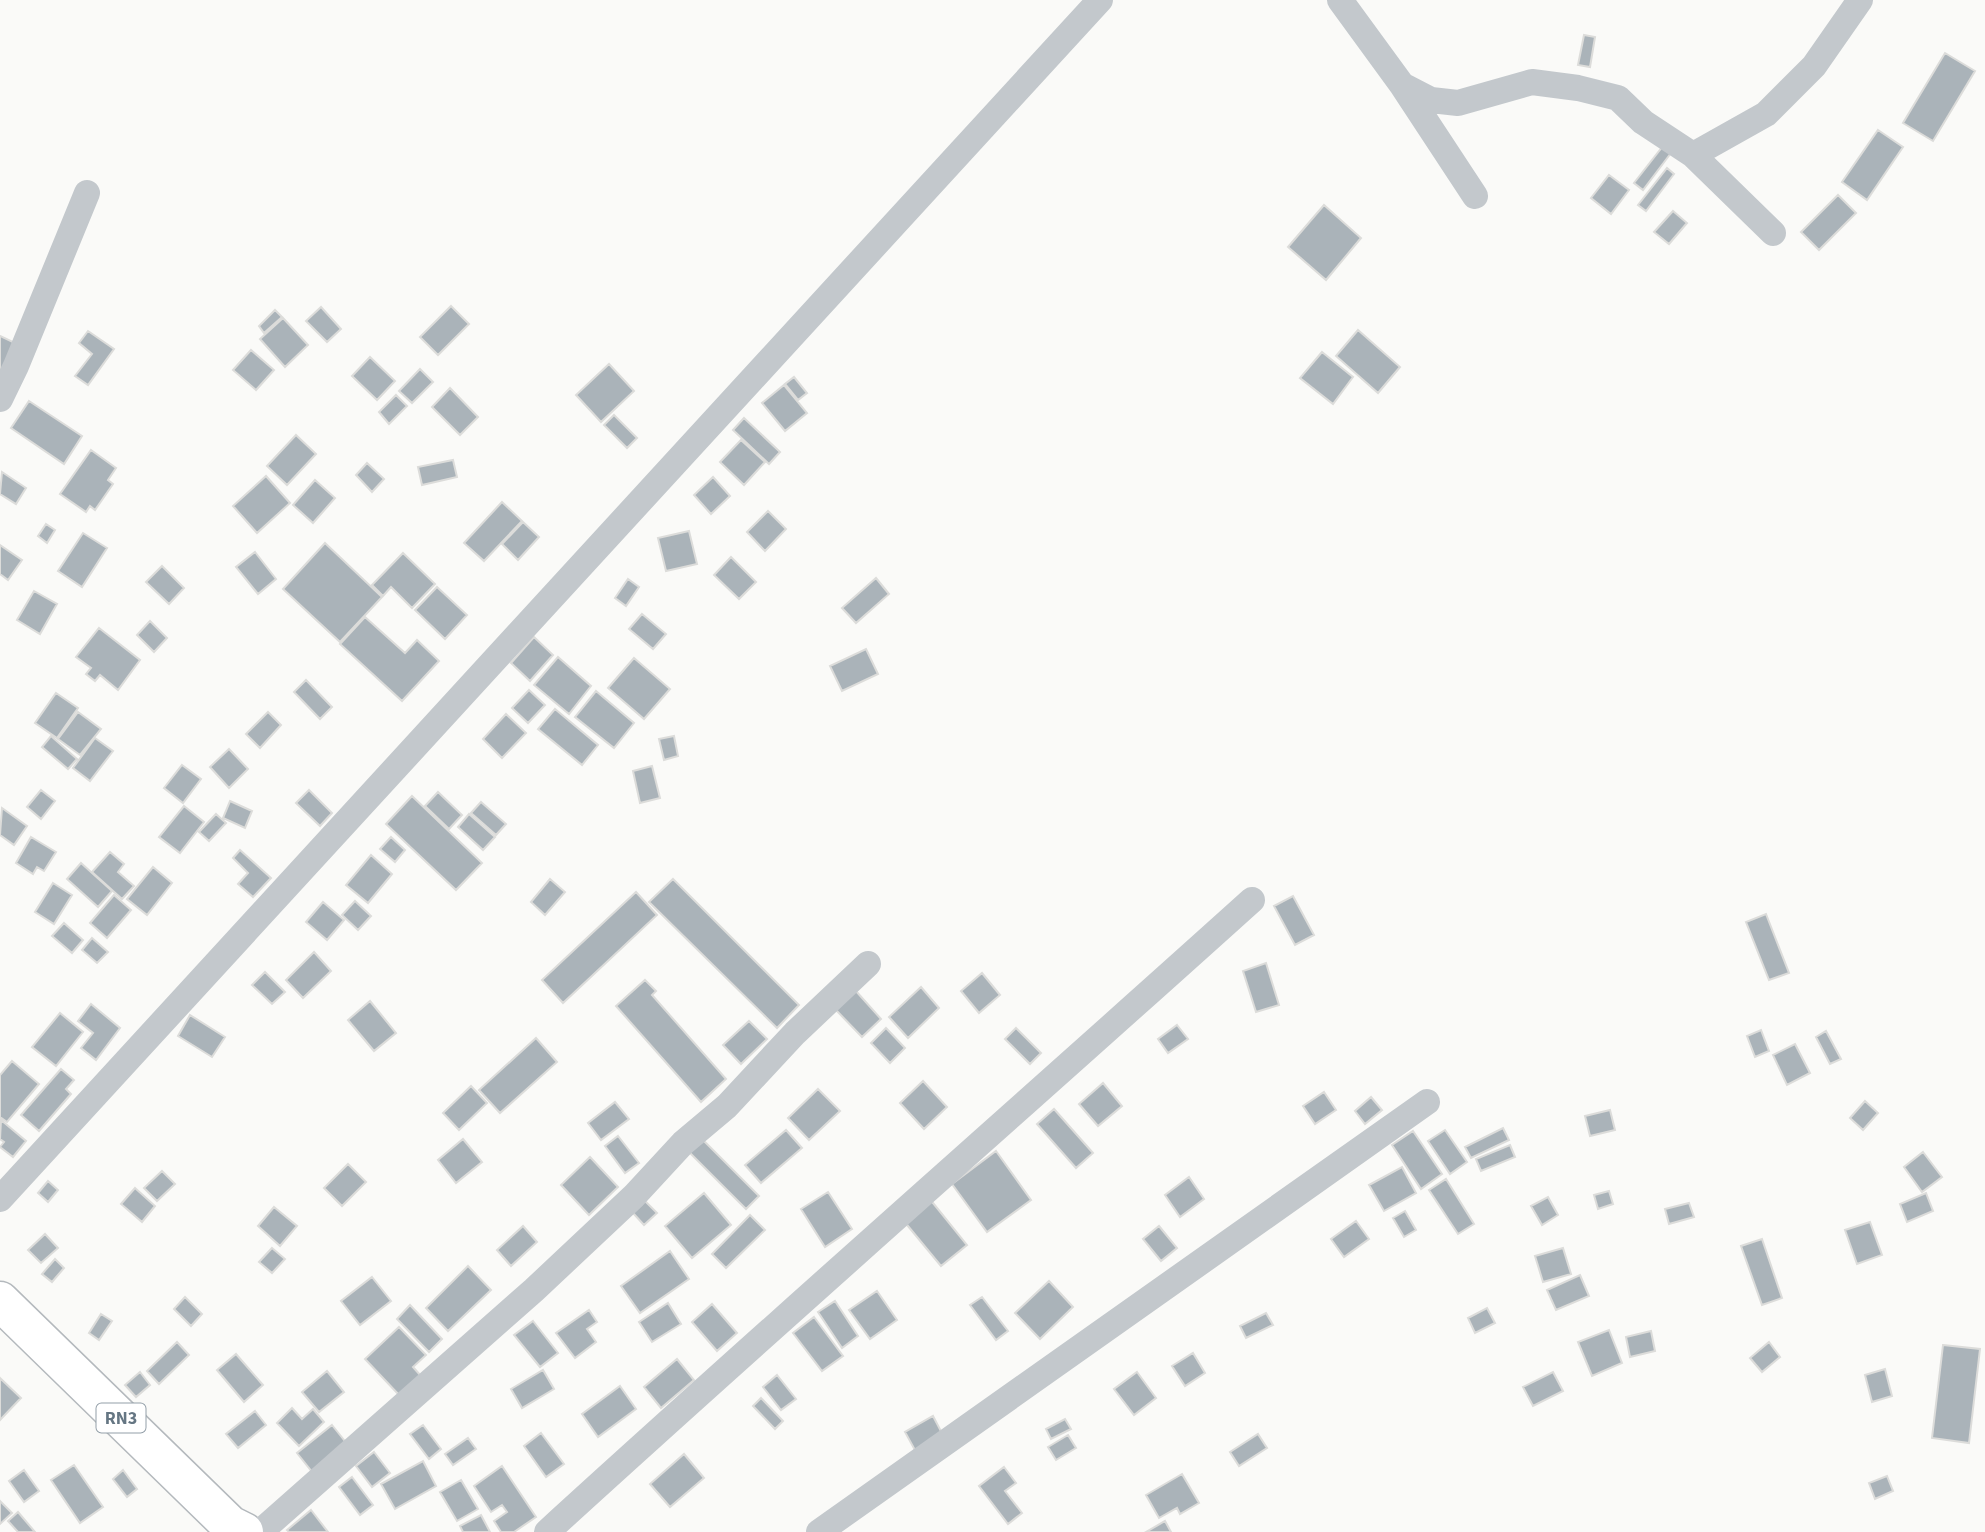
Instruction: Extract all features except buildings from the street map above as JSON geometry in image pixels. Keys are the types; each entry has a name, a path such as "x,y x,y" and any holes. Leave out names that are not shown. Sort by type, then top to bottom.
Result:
{"highway":[{"name":"RN3","path":"0,1301 230,1525 244,1532"}],"street":[{"path":"0,1199 1101,0"},
{"path":"1340,0 1402,85 1475,196"},
{"path":"1693,155 1766,114 1814,66 1860,0"},
{"path":"1402,85 1431,100 1458,103 1532,82 1578,88 1618,98 1643,122 1693,155 1773,233"},
{"path":"0,399 87,192"},
{"path":"547,1532 1252,900"},
{"path":"260,1532 534,1290 624,1205 683,1143 727,1105 795,1033 868,964"},
{"path":"819,1532 1427,1102"}]}
